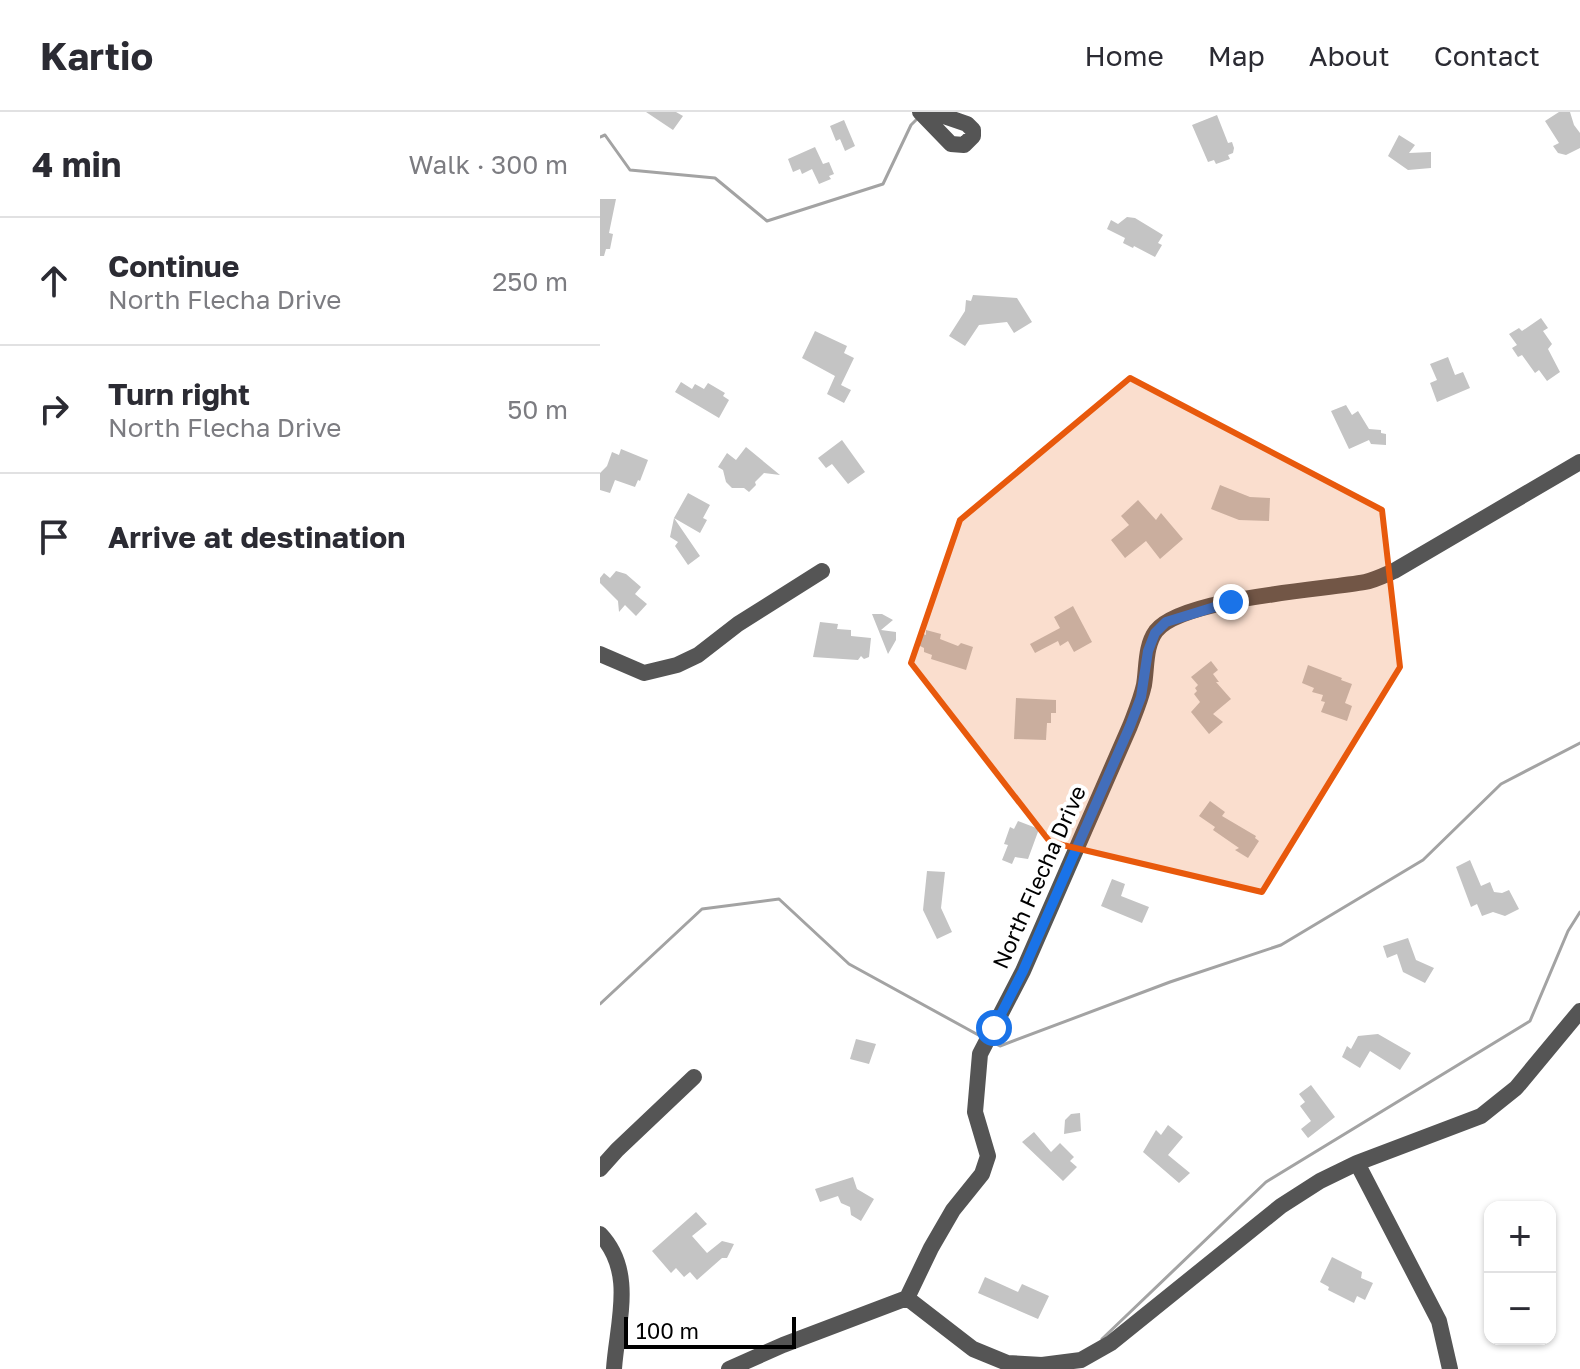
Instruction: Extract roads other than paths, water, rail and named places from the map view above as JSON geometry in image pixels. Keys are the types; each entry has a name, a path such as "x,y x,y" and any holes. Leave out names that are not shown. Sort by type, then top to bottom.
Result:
{"street":[{"path":"920,112 951,144 964,145 973,136 973,130 967,124 932,112"},
{"name":"North Flecha Drive","path":"907,1298 953,1210 982,1174 988,1156 975,1112 980,1054 1023,971 1130,726 1141,697 1148,651 1155,633 1166,622 1212,607 1259,595 1368,581 1394,571 1580,462"},
{"path":"600,654 644,673 677,665 698,655 738,624 822,571"},
{"path":"729,1369 907,1298 973,1349 1007,1363 1042,1365 1081,1360 1120,1335 1281,1206 1320,1181 1357,1163 1481,1116 1516,1088 1580,1011"},
{"path":"600,1169 694,1077"},
{"path":"1357,1163 1439,1321 1450,1369"},
{"path":"600,1234 621,1274 622,1297 614,1369"}],"waterway":[{"path":"600,137 605,135 630,170 715,178 767,221 883,184 911,125 917,119"},
{"path":"992,1042 1000,1046 1170,982 1281,945 1423,860 1501,784 1580,743"},
{"path":"600,1004 702,909 779,899 849,964 982,1037"},
{"path":"1102,1339 1266,1182 1530,1021 1568,931 1580,912"}]}
